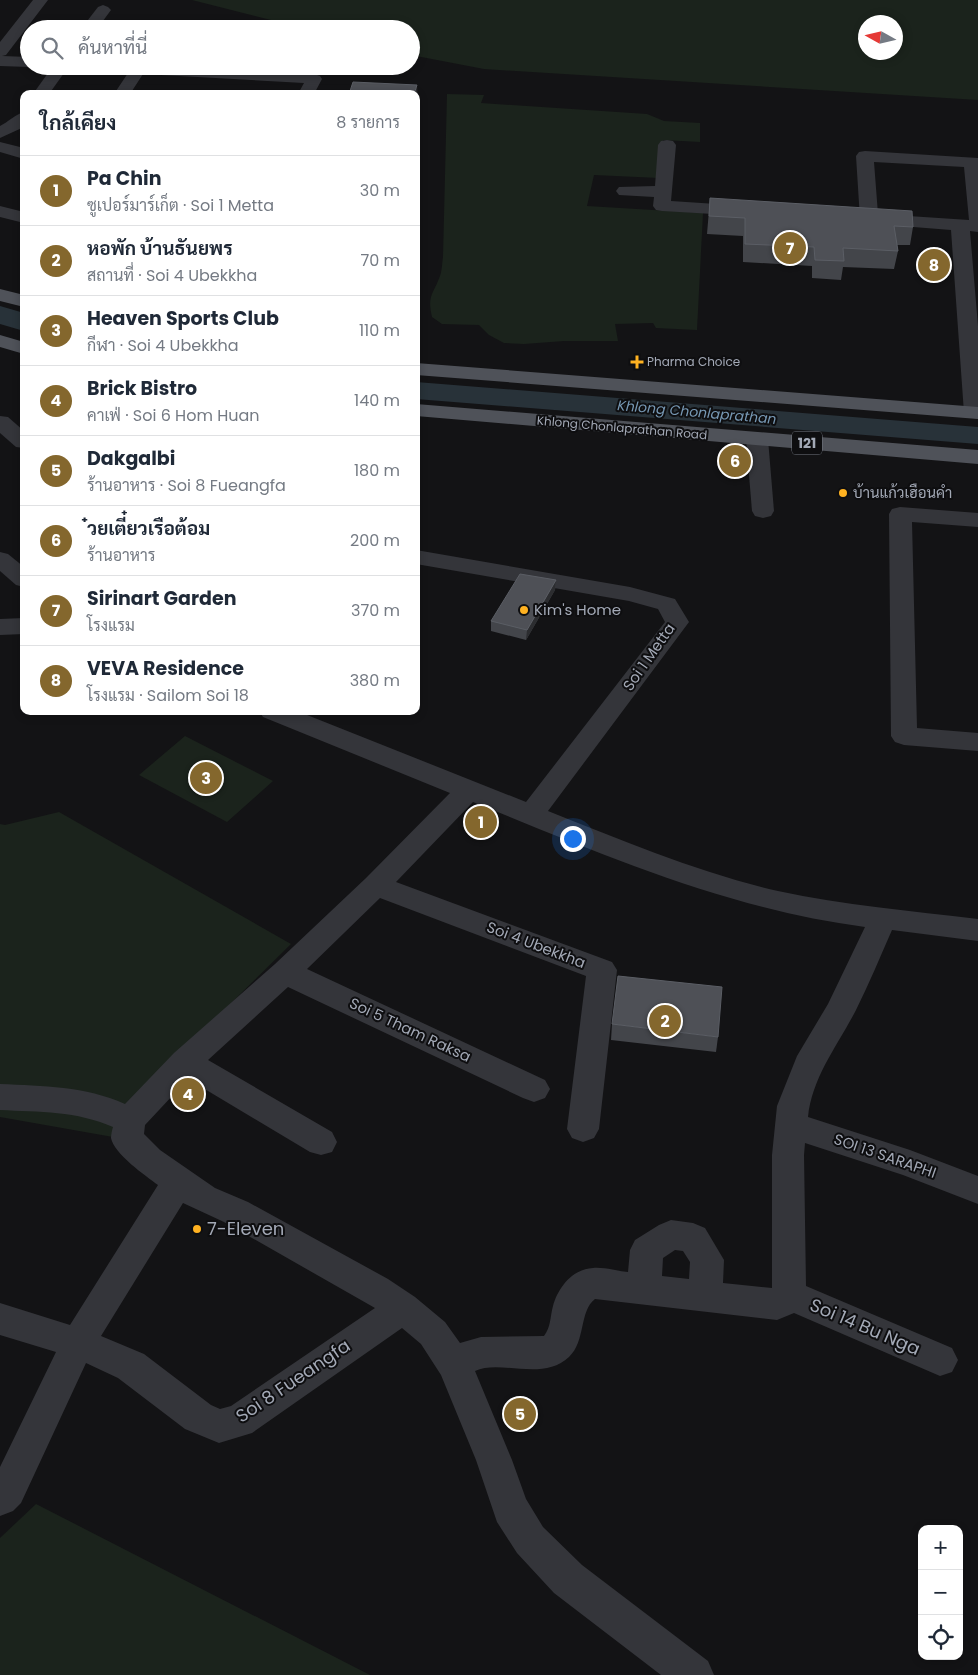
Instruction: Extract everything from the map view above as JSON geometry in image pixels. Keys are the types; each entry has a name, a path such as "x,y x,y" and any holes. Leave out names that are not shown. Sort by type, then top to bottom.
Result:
{"main road":[{"path":"0,295 20,301"},
{"path":"0,341 20,347"},
{"path":"420,369 976,413"},
{"name":"Khlong Chonlaprathan Road","path":"420,410 978,458"}],"street":[{"path":"25,20 41,0"},
{"path":"96,20 103,10"},
{"path":"0,52 20,27"},
{"path":"0,61 20,62"},
{"path":"44,90 55,75"},
{"path":"125,90 135,75"},
{"path":"225,76 314,79 308,90"},
{"path":"0,133 20,122"},
{"path":"667,144 662,206 769,213"},
{"path":"0,147 20,153"},
{"path":"972,225 860,218 865,156 975,163 971,277 976,413"},
{"path":"625,190 663,192"},
{"path":"0,211 20,215"},
{"path":"0,422 20,439"},
{"path":"757,439 763,511"},
{"path":"978,520 900,514 904,736 978,742"},
{"path":"0,559 20,576"},
{"name":"Soi 1 Metta","path":"420,559 630,594 667,604 677,622 531,815"},
{"path":"0,627 20,626"},
{"path":"282,715 623,852 707,882 787,903 834,912 978,930"},
{"path":"468,790 376,885 285,972 186,1062 130,1120 127,1138 149,1160 203,1198 236,1212 376,1290 403,1308 433,1333 455,1365 494,1460 510,1508 530,1540 568,1579 694,1675"},
{"name":"Soi 4 Ubekkha","path":"376,885 602,970 583,1129"},
{"path":"455,1365 472,1355 540,1352 555,1348 562,1341 574,1294 581,1287 592,1283 777,1304 786,1301 790,1295 788,1155 793,1106 812,1056 841,1009 883,918"},
{"name":"Soi 5 Tham Raksa","path":"285,972 534,1089"},
{"path":"186,1062 321,1142"},
{"path":"0,1098 61,1100 98,1106 130,1120"},
{"name":"SOI 13 SARAPHI","path":"791,1125 910,1164 978,1190"},
{"path":"0,1498 8,1490 78,1343 178,1182"},
{"path":"644,1289 648,1250 670,1235 693,1238 707,1260 706,1297"},
{"name":"Soi 14 Bu Nga","path":"790,1295 940,1360"},
{"name":"Soi 8 Fueangfa","path":"0,1319 78,1343 131,1366 198,1417 219,1426 239,1421 403,1308"}],"shaded area":[{"path":"192,0 978,0 978,100 484,69 420,57 420,20 271,20"},
{"path":"447,94 484,95 481,103 647,114 664,121 700,123 700,142 663,140 659,178 594,175 587,206 703,213 697,330 656,328 653,323 615,324 618,341 564,341 524,344 504,343 489,335 479,325 442,324 432,317 430,299 441,274 443,257"},
{"path":"185,736 273,781 227,822 139,775"},
{"path":"59,812 291,944 152,1081 113,1137 0,1117 0,824 5,825"},
{"path":"36,1504 370,1675 0,1675 0,1538"}],"water":[{"path":"0,306 20,312 20,330 0,324"},
{"name":"Khlong Chonlaprathan","path":"420,382 978,427 978,444 420,399"}],"building":[{"path":"353,82 417,85 415,90 350,90"},
{"path":"710,198 912,211 913,227 894,226 898,251 843,248 844,261 815,260 814,247 745,244 745,218 709,216"},
{"name":"Kim's Home","path":"520,574 556,580 527,630 491,621"},
{"path":"618,976 722,987 718,1037 612,1024"}],"place":[{"name":"Sirinart Garden","path":"790,248"},
{"name":"VEVA Residence","path":"934,265"},
{"name":"Pharma Choice","path":"637,362"},
{"name":"๋วยเตี๋ยวเรือต้อม","path":"735,461"},
{"name":"บ้านแก้วเฮือนคำ","path":"843,493"},
{"name":"Kim's Home","path":"524,610"},
{"name":"Heaven Sports Club","path":"206,778"},
{"name":"Pa Chin","path":"481,822"},
{"name":"หอพัก บ้านธันยพร","path":"665,1021"},
{"name":"Brick Bistro","path":"188,1094"},
{"name":"7-Eleven","path":"197,1229"},
{"name":"Dakgalbi","path":"520,1414"}]}
